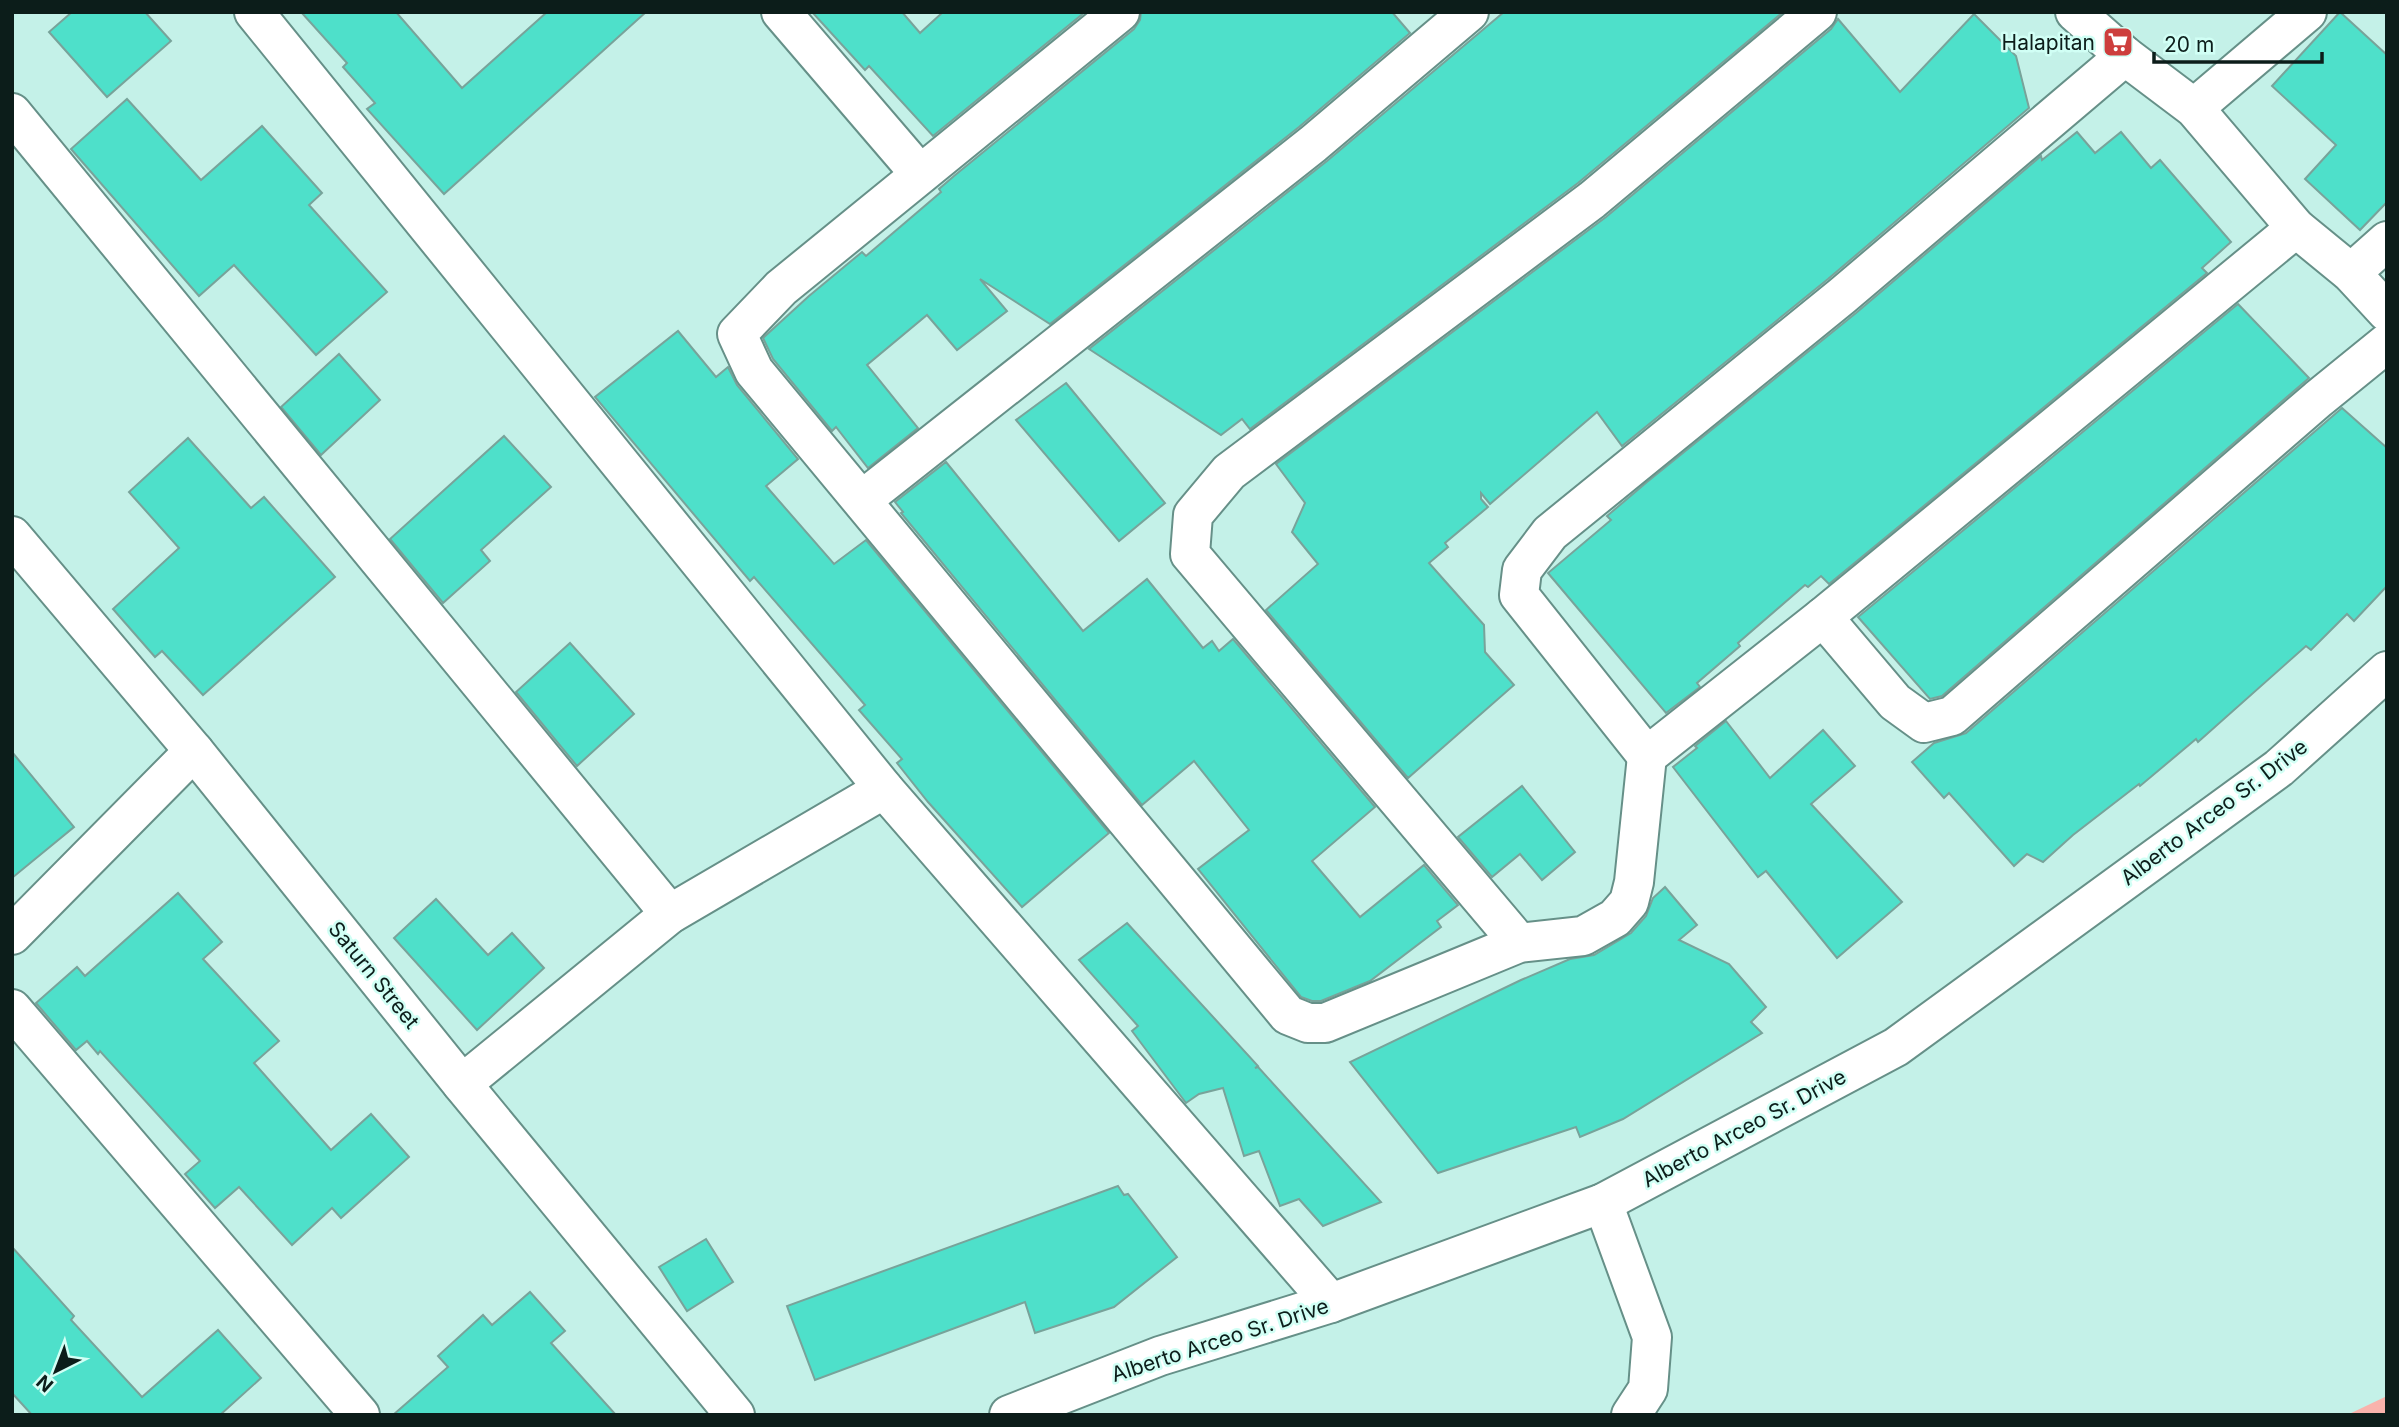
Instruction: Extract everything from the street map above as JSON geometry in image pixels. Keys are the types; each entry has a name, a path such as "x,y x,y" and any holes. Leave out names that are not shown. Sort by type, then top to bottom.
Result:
{"street":[{"path":"254,12 884,789 1331,1303"},
{"path":"781,12 920,174"},
{"path":"1121,12 782,288 737,334 754,370 1288,1015 1308,1023 1325,1023 1519,943 1583,936 1615,918 1629,902 1634,882 1647,756 1519,596 1522,570 1550,533 1842,296 2125,56"},
{"path":"862,500 1313,144 1469,12"},
{"path":"1519,943 1190,554 1194,515 1229,472 1592,200 1817,12"},
{"path":"2075,12 2125,56 2194,108 2296,228 2351,273 2387,312"},
{"path":"2194,108 2307,12"},
{"path":"12,113 670,914"},
{"path":"1647,756 1823,617 2296,228"},
{"path":"2351,273 2387,241"},
{"path":"1823,617 1895,702 1924,723 1952,716 2318,399 2387,343"},
{"name":"Saturn Street","path":"12,536 194,751 462,1084 735,1415"},
{"name":"Alberto Arceo Sr. Drive","path":"1009,1415 1160,1356 1331,1303 1604,1203 1896,1047 2279,768 2387,671"},
{"path":"12,935 194,751"},
{"path":"462,1084 670,914 884,789"},
{"path":"12,1009 360,1415"},
{"path":"1604,1203 1652,1337 1648,1389 1631,1415"}],"shaded area":[{"path":"2387,1396 2387,1415 2347,1415"}],"building":[{"path":"72,12 145,12 171,41 107,97 49,32"},
{"path":"301,12 396,12 462,88 547,12 646,12 444,194 367,109 375,103 343,67 347,63"},
{"path":"812,12 902,12 920,33 943,12 1085,12 933,136 869,66 865,70"},
{"path":"1141,12 1392,12 1410,33 1299,127 1050,324 980,279 1007,311 957,350 927,315 867,365 918,428 868,468 836,427 832,431 773,359 763,338 862,252 866,256 941,192 939,189 954,176 1134,29 1140,20"},
{"path":"1504,12 1783,12 1578,183 1250,429 1242,419 1221,435 1089,349 1327,161"},
{"path":"2340,12 2387,55 2387,202 2360,230 2305,179 2336,145 2272,86"},
{"path":"1974,14 2016,56 2029,108 1828,279 1622,446 1597,412 1490,504 1481,493 1481,499 1488,507 1445,543 1448,547 1429,563 1484,625 1485,652 1514,685 1408,778 1266,610 1318,564 1292,532 1305,503 1276,464 1606,217 1831,29 1838,19 1900,92"},
{"path":"127,99 201,180 262,126 322,193 309,205 387,292 316,355 234,265 199,296 71,149"},
{"path":"2077,132 2095,153 2121,132 2151,168 2160,160 2231,242 2202,268 2207,273 1829,584 1821,576 1808,587 1805,585 1738,643 1740,646 1697,683 1700,687 1666,713 1548,573 1611,520 1607,516 1647,482 1856,313 2041,156 2042,160"},
{"path":"2238,304 2309,378 1942,696 1930,699 1858,617"},
{"path":"678,331 716,377 728,367 737,385 798,459 766,486 834,564 866,540 1109,833 1022,907 928,802 897,763 902,759 859,710 865,705 754,577 750,581 595,397"},
{"path":"339,354 380,400 321,455 281,407"},
{"path":"1066,383 1165,503 1119,541 1016,420"},
{"path":"2342,408 2387,448 2387,586 2354,621 2347,614 2311,650 2306,646 2198,742 2196,739 2140,786 2139,784 2073,835 2043,862 2027,854 2014,866 1949,793 1944,798 1912,762 1934,743 1966,733"},
{"path":"504,436 551,487 481,550 490,561 443,603 390,539"},
{"path":"188,438 251,508 264,497 335,577 203,695 162,651 155,657 113,609 179,548 129,492"},
{"path":"946,462 1083,631 1147,579 1203,648 1212,641 1219,651 1233,639 1375,807 1312,861 1360,917 1424,865 1458,905 1437,921 1441,927 1370,981 1321,1001 1301,997 1198,869 1249,830 1194,761 1142,805 901,513 903,512 895,502"},
{"path":"570,643 634,714 577,766 516,692"},
{"path":"1726,721 1770,778 1823,730 1855,766 1811,804 1902,902 1837,958 1766,871 1758,877 1673,767"},
{"path":"12,752 74,827 12,878"},
{"path":"1522,786 1575,852 1542,880 1520,854 1492,877 1458,837"},
{"path":"1665,887 1697,925 1679,940 1729,964 1766,1007 1751,1022 1762,1033 1623,1119 1580,1137 1576,1127 1438,1173 1350,1062 1521,980 1570,959 1594,955 1631,933 1646,916 1653,898"},
{"path":"178,893 222,942 203,959 279,1041 254,1063 331,1150 371,1114 409,1157 341,1218 332,1208 292,1245 239,1187 215,1208 185,1174 200,1161 100,1051 98,1054 87,1041 76,1050 36,1003 77,967 85,976"},
{"path":"436,899 488,955 512,933 544,968 477,1030 394,938"},
{"path":"1127,923 1258,1066 1255,1068 1258,1067 1381,1202 1323,1226 1299,1199 1280,1206 1259,1151 1244,1156 1223,1088 1199,1094 1186,1103 1132,1031 1138,1026 1079,960"},
{"path":"1118,1186 1124,1195 1128,1194 1177,1257 1114,1307 1035,1333 1025,1302 815,1380 787,1306"},
{"path":"706,1239 733,1282 687,1311 659,1267"},
{"path":"12,1247 74,1316 71,1320 142,1397 218,1330 261,1378 220,1415 32,1415 12,1393"},
{"path":"530,1292 565,1331 551,1343 616,1415 393,1415 448,1367 438,1356 483,1315 492,1325"}],"place":[{"name":"Halapitan","path":"2118,42"}]}
